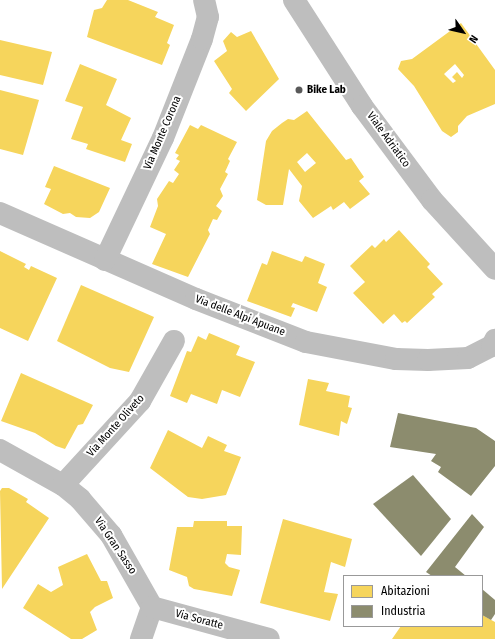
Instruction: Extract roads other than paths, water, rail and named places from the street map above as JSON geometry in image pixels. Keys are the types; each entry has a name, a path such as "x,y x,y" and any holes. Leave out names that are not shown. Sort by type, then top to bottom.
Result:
{"street":[{"name":"Viale Adriatico","path":"294,0 362,106 427,194 458,231 495,269"},
{"name":"Via Monte Corona","path":"105,260 162,138 202,39 208,17 210,1"},
{"name":"Via delle Alpi Apuane","path":"0,214 196,299 306,342 396,359 428,360 468,358 494,345"},
{"name":"Via Monte Oliveto","path":"63,485 140,401 174,341"},
{"name":"Via Gran Sasso","path":"0,450 63,485 88,508 111,535 152,607"},
{"path":"141,639 152,607"},
{"name":"Via Soratte","path":"152,607 270,639"}],"place":[{"name":"Bike Lab","path":"299,90"}]}
